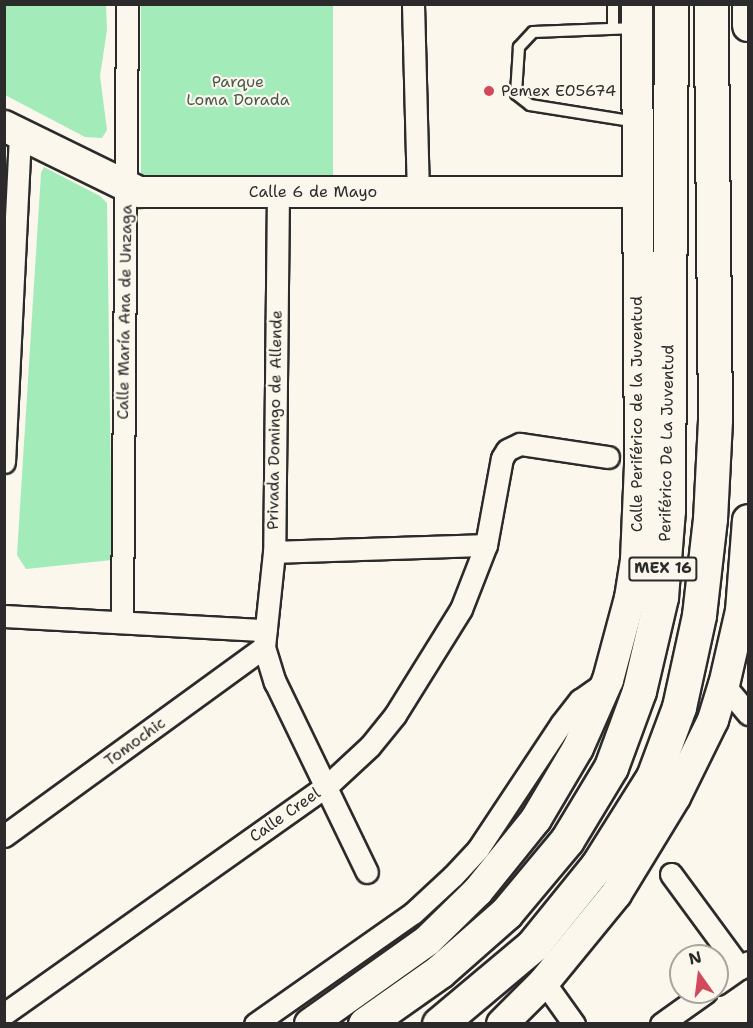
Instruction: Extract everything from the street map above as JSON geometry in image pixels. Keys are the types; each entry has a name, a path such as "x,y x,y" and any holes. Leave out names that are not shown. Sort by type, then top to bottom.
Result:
{"highway":[{"name":"Periférico De La Juventud","path":"365,1023 440,971 506,913 567,840 611,767 639,691 661,597 668,510 670,4"},
{"name":"MEX 16","path":"439,1023 533,945 597,866 652,777 679,707 699,615 713,464 711,4"}],"main road":[{"path":"748,4 748,26"},
{"name":"Calle Periférico de la Juventud","path":"310,1023 427,941 489,857 536,819 578,748 608,680 630,598 636,560 640,465 636,122 630,20"},
{"name":"Calle 6 de Mayo","path":"12,130 139,192 636,192"},
{"path":"502,1023 544,982 616,894 663,817 713,720 724,686 741,611 748,520"}],"street":[{"name":"Calle María Ana de Unzaga","path":"122,620 127,4"},
{"path":"412,4 418,192"},
{"path":"4,462 12,130"},
{"name":"Privada Domingo de Allende","path":"265,639 274,552 278,192"},
{"name":"Calle Creel","path":"4,1014 328,785 396,715 461,609 486,545 502,458 507,450 520,444 608,457"},
{"path":"274,552 486,545"},
{"path":"4,616 122,620 265,639 275,682 328,785 367,872"},
{"name":"Tomochic","path":"4,836 265,639"},
{"path":"724,686 748,714"},
{"path":"255,1023 489,857"},
{"path":"671,874 744,965 729,976"},
{"path":"544,982 574,1023"},
{"path":"661,1023 689,1004"}],"lane":[{"path":"613,4 630,20"},
{"path":"630,20 533,32 519,47 516,94 535,106 636,122"}],"green space":[{"path":"4,5 106,5 107,30 100,76 107,130 102,138 85,137 5,95"},
{"name":"Parque Loma Dorada","path":"141,5 333,5 333,178 141,178"},
{"path":"44,167 100,196 107,203 112,560 26,569 17,555 41,173"}],"place":[{"name":"Pemex E05674","path":"489,91"}]}
